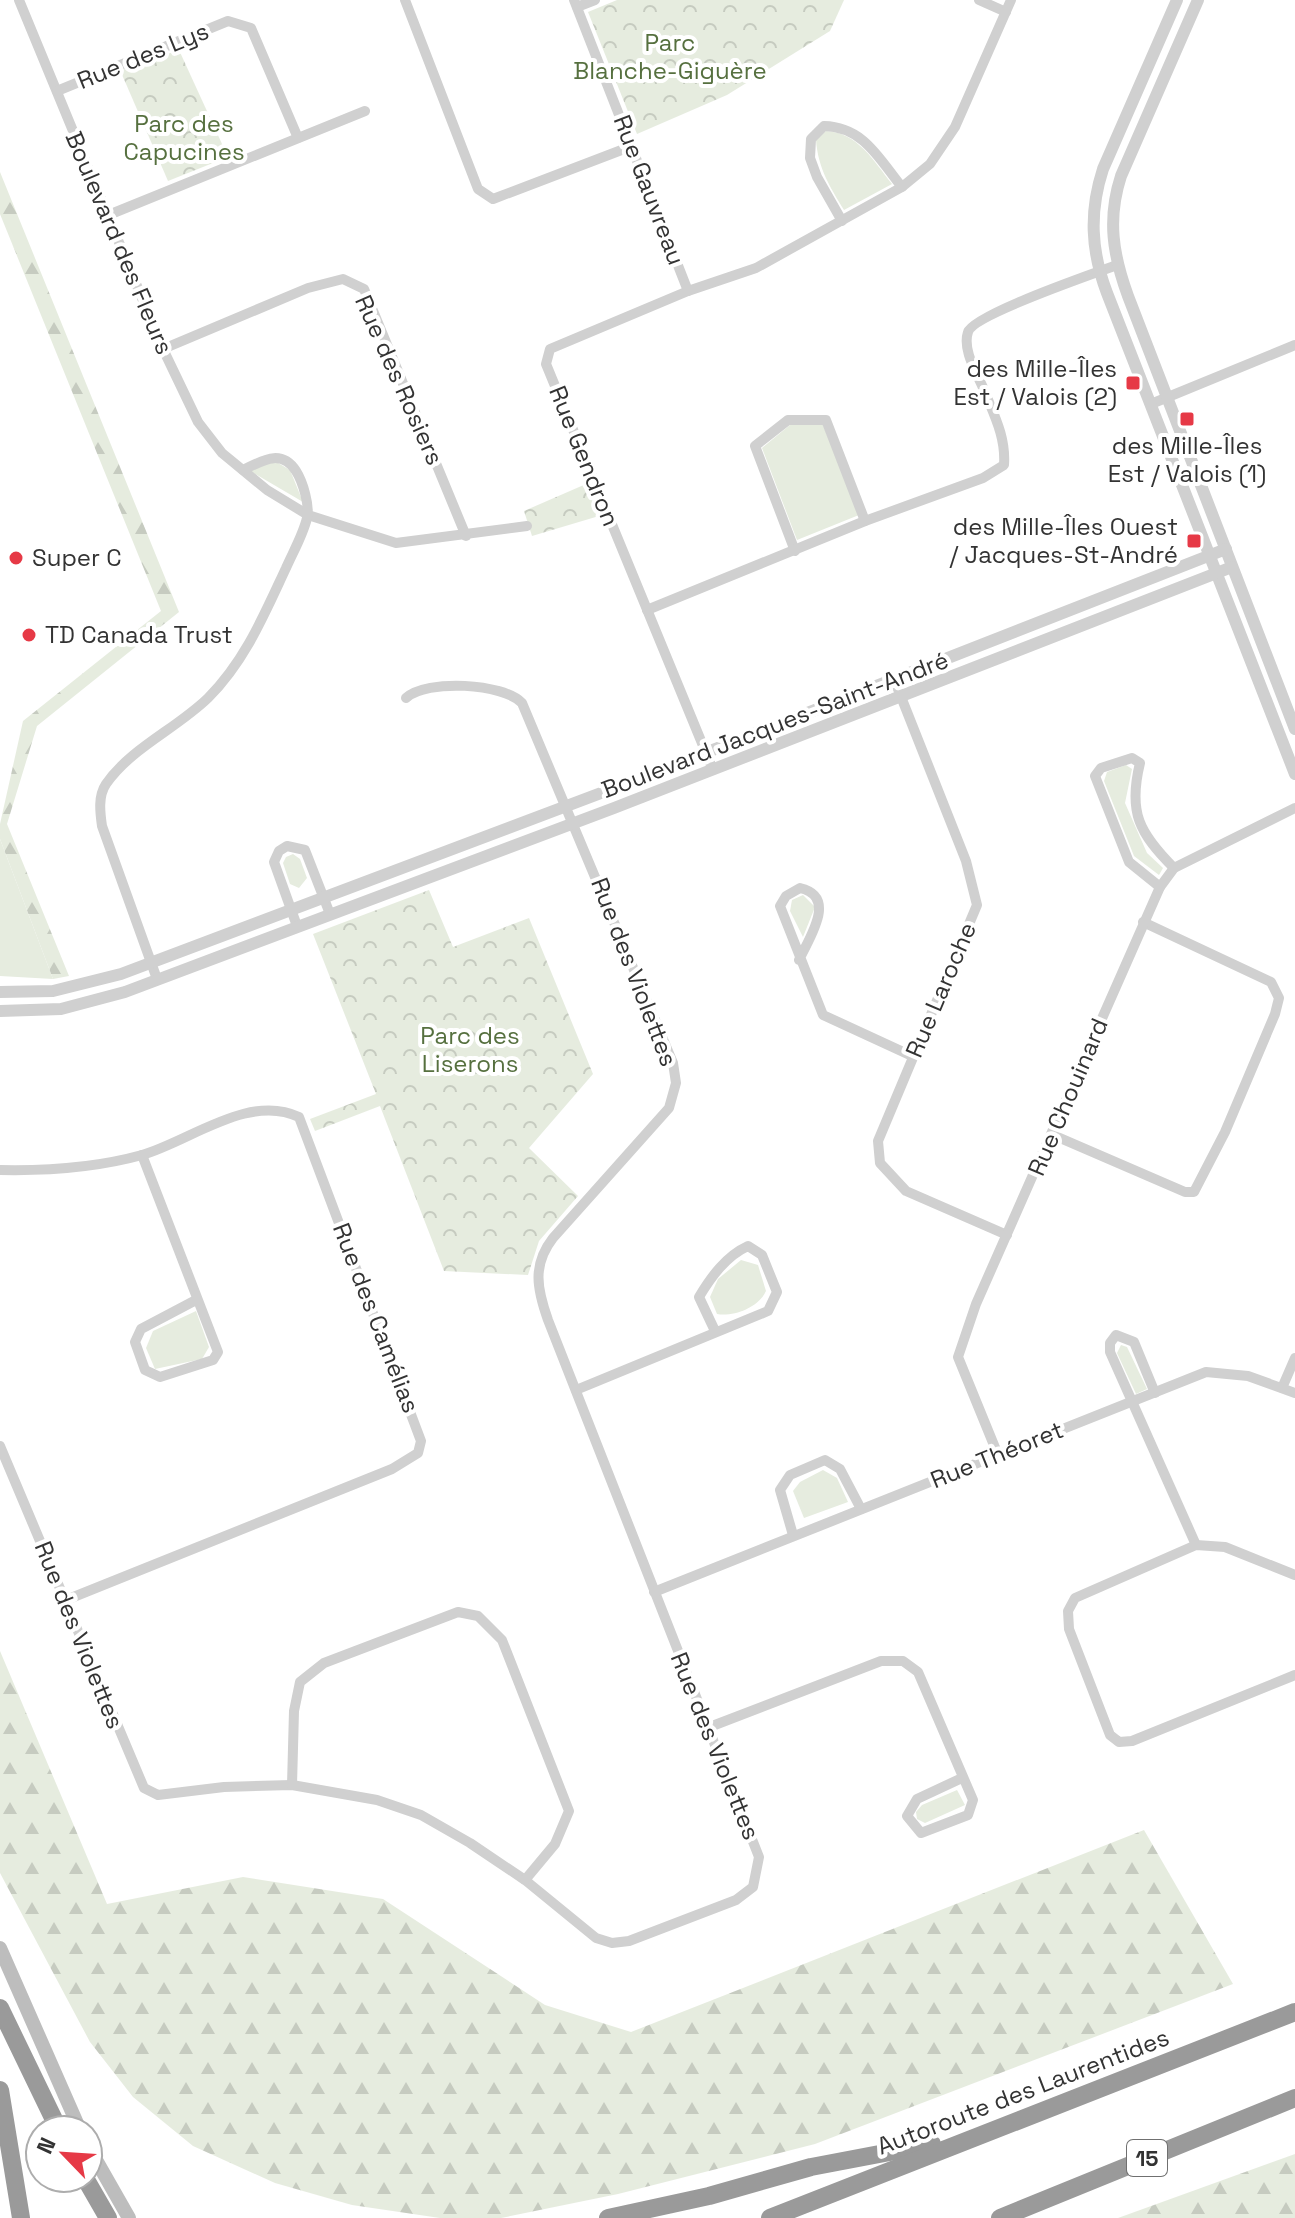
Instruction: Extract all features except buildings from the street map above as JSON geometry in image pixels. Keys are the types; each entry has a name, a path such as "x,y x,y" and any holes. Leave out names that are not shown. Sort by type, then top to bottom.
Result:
{"highway":[{"path":"0,2008 51,2114"},
{"name":"Autoroute des Laurentides","path":"770,2218 1295,2012"},
{"path":"0,2090 21,2218"},
{"name":"15","path":"1000,2218 1295,2098"},
{"path":"608,2218 709,2196 811,2167 977,2135"},
{"path":"94,2194 108,2218"}],"main road":[{"path":"0,1948 73,2114"},
{"path":"104,2174 129,2218"}],"street":[{"name":"Boulevard des Fleurs","path":"19,0 163,349 198,422 222,453 308,515 396,543 527,526"},
{"path":"405,0 478,189 493,199 632,146"},
{"path":"576,4 595,0"},
{"path":"979,0 1006,12"},
{"name":"Rue Gendron","path":"713,770 546,364 550,349 560,342 688,291 756,268 902,187 930,164 955,127 1011,0"},
{"path":"1177,0 1097,189 1092,229 1099,271 1295,774"},
{"path":"1198,0 1117,187 1112,229 1117,265 1295,729"},
{"name":"Rue Gauvreau","path":"576,4 688,291"},
{"name":"Rue des Lys","path":"57,91 228,21 241,23 251,28 298,138"},
{"path":"106,216 365,111"},
{"path":"842,221 810,158 811,139 824,126 843,127 862,138 902,187"},
{"path":"647,610 865,521 983,478 1004,465 1006,444 967,350 968,331 974,323 1026,299 1117,265"},
{"name":"Rue des Rosiers","path":"163,349 308,288 343,279 364,289 466,536"},
{"path":"1151,404 1295,345"},
{"path":"795,551 755,446 788,420 826,420 865,521"},
{"path":"157,979 102,826 103,788 119,768 206,699 229,674 250,643 308,515 301,482 283,459 271,457 243,470"},
{"name":"Boulevard Jacques-Saint-André","path":"0,992 41,992 81,986 151,962 707,753 1226,549"},
{"name":"Boulevard Jacques-Saint-André","path":"0,1011 73,1007 157,979 713,770 1232,567"},
{"name":"Rue Laroche","path":"894,679 966,861 977,905 878,1141 880,1163 906,1191 1007,1235"},
{"name":"Rue des Violettes","path":"0,1446 144,1788 158,1795 224,1787 292,1785 377,1800 421,1815 525,1880 596,1938 612,1943 629,1941 736,1900 753,1887 759,1857 539,1294 539,1262 553,1238 672,1102 676,1083 670,1056 530,717 516,697 488,687 424,689 406,698"},
{"path":"1160,887 1129,862 1095,776 1101,768 1132,758 1140,763 1134,790 1135,810 1149,843 1174,868"},
{"name":"Rue Chouinard","path":"998,1455 958,1357 976,1304 1053,1135 1143,922 1160,887 1174,868 1295,808"},
{"path":"297,926 274,862 279,851 287,846 305,850 330,914"},
{"path":"799,960 820,912 820,904 810,890 800,888 786,896 780,906 799,960 823,1015 912,1056"},
{"path":"1053,1135 1185,1192 1194,1192 1225,1132 1275,1014 1279,998 1271,982 1143,922"},
{"name":"Rue des Camélias","path":"0,1170 70,1170 142,1155 255,1111 282,1109 299,1117 421,1441 418,1453 392,1469 66,1600"},
{"path":"142,1155 196,1300 211,1327 218,1352 213,1360 160,1377 145,1370 135,1342 141,1329 196,1300"},
{"path":"576,1390 768,1311 777,1292 762,1255 748,1246 737,1251 711,1277 699,1297 715,1331"},
{"path":"1155,1393 1134,1342 1116,1335 1110,1343 1110,1352 1196,1545"},
{"path":"1282,1388 1295,1358"},
{"name":"Rue Théoret","path":"654,1592 1206,1372 1248,1376 1295,1393"},
{"path":"793,1535 780,1490 790,1475 825,1460 840,1469 861,1509"},
{"path":"1295,1575 1225,1547 1196,1545 1075,1598 1068,1611 1069,1629 1110,1735 1119,1742 1132,1741 1295,1675"},
{"path":"292,1785 294,1711 300,1682 324,1663 458,1612 478,1616 493,1626 502,1640 569,1811 555,1844 525,1880"},
{"path":"707,1728 881,1661 903,1661 918,1672 973,1800 968,1815 921,1833 907,1816 917,1799 962,1778"}],"green space":[{"name":"Parc Blanche-Giguère","path":"617,0 844,0 830,31 727,95 637,134 588,12"},
{"name":"Parc des Capucines","path":"179,50 228,157 168,181 120,70"},
{"path":"826,131 856,142 892,184 844,210 819,160 816,140"},
{"path":"0,172 179,612 37,726 7,824 69,976 53,979 0,839 0,824 23,721 161,611 0,214"},
{"path":"790,425 823,425 859,515 797,540 762,448"},
{"path":"273,460 290,470 303,502 250,471"},
{"path":"586,484 599,516 532,536 524,511"},
{"path":"1126,765 1132,769 1125,803 1147,853 1163,868 1159,875 1134,856 1104,781 1107,772"},
{"path":"0,839 53,979 0,976"},
{"path":"293,854 300,859 307,878 299,888 290,884 283,863 286,857"},
{"name":"Parc des Liserons","path":"429,890 453,947 529,918 593,1074 529,1148 578,1196 539,1241 528,1275 444,1271 380,1106 315,1131 310,1119 376,1094 313,934"},
{"path":"803,895 815,907 803,937 790,911 792,900"},
{"path":"741,1260 758,1265 766,1291 758,1302 745,1310 717,1314 710,1297 718,1279"},
{"path":"196,1311 209,1347 202,1359 155,1369 146,1348 153,1331"},
{"path":"1121,1345 1127,1347 1147,1389 1136,1394 1117,1353"},
{"path":"823,1470 837,1478 848,1502 804,1518 793,1491 800,1482"},
{"path":"0,1651 107,1904 243,1877 383,1899 545,2005 631,2032 1144,1830 1233,1984 815,2144 618,2194 501,2218 440,2218 352,2205 275,2183 193,2146 133,2097 90,2042 0,1873"},
{"path":"957,1790 965,1805 925,1823 917,1819 916,1812 922,1805"},
{"path":"1295,2154 1295,2218 1118,2218"}],"place":[{"name":"des Mille-Îles Est / Valois (2)","path":"1133,383"},
{"name":"des Mille-Îles Est / Valois (1)","path":"1187,419"},
{"name":"des Mille-Îles Ouest / Jacques-St-André","path":"1194,541"},
{"name":"Super C","path":"16,558"},
{"name":"TD Canada Trust","path":"29,635"}]}
